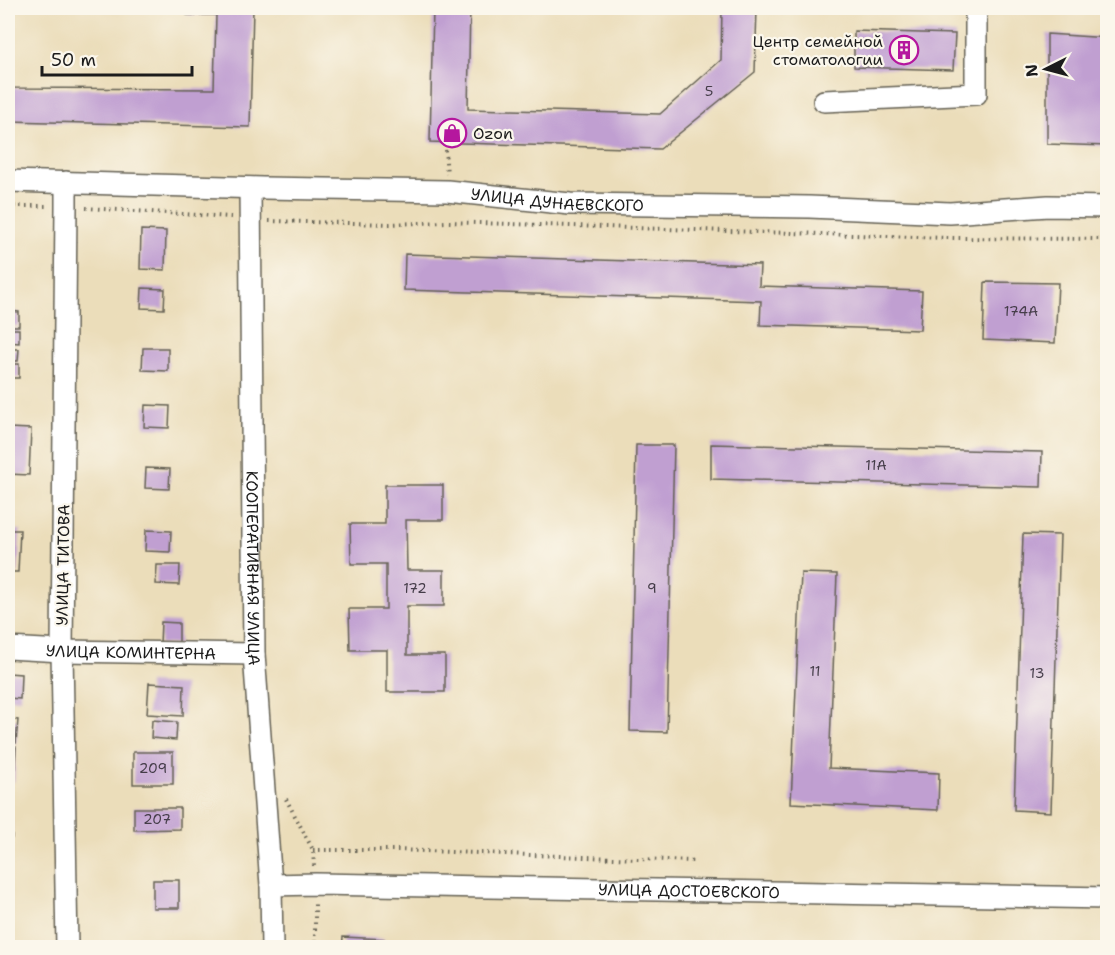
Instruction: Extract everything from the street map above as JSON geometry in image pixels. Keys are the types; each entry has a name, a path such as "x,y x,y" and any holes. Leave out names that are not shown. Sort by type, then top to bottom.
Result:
{"street":[{"path":"824,101 976,94 976,8"},
{"name":"УЛИЦА ДУНАЕВСКОГО","path":"8,181 447,191 570,204 809,207 950,213 1048,206 1107,207"},
{"name":"УЛИЦА ТИТОВА","path":"66,182 62,651 67,948"},
{"name":"КООПЕРАТИВНАЯ УЛИЦА","path":"250,188 254,654 271,885 272,948"},
{"name":"УЛИЦА КОМИНТЕРНА","path":"8,648 254,654"},
{"name":"УЛИЦА ДОСТОЕВСКОГО","path":"271,885 1107,898"}],"path":[{"path":"8,206 66,206 317,223 447,222 947,238 1107,239"},
{"path":"281,791 313,850 316,884 315,948"},
{"path":"313,850 398,850 693,861"}],"building":[{"path":"187,8 253,8 250,127 8,121 8,85 11,88 214,89 216,15 187,15"},
{"path":"433,8 470,8 468,109 660,114 721,60 722,8 757,8 755,72 660,149 430,142"},
{"path":"918,8 954,8 953,13 918,12"},
{"name":"Центр cемейной cтоматологии","path":"854,31 955,34 953,70 854,67"},
{"path":"1047,34 1108,38 1108,146 1047,144"},
{"path":"141,230 166,231 165,270 140,269"},
{"path":"405,254 760,265 759,286 922,291 920,330 760,325 761,301 404,290"},
{"path":"985,282 1058,283 1055,343 983,340"},
{"path":"142,288 165,289 164,309 141,308"},
{"path":"8,311 19,312 19,326 8,326"},
{"path":"8,329 19,329 19,343 8,342"},
{"path":"143,348 168,348 168,371 142,370"},
{"path":"8,349 19,349 18,361 8,361"},
{"path":"8,364 19,364 19,378 8,378"},
{"path":"145,405 170,406 169,428 144,427"},
{"path":"8,428 31,429 29,475 8,474"},
{"path":"711,444 1042,452 1041,487 711,479"},
{"path":"636,445 674,445 667,732 630,731"},
{"path":"146,468 170,469 169,489 145,488"},
{"path":"385,485 443,485 443,520 406,520 407,570 444,570 444,606 407,606 407,655 445,655 445,692 387,692 387,650 350,650 349,609 386,609 386,564 351,564 350,524 385,524"},
{"path":"8,530 20,530 18,572 8,572"},
{"path":"146,530 171,531 170,552 145,551"},
{"path":"1023,534 1060,535 1051,812 1014,810"},
{"path":"157,565 180,565 179,585 156,584"},
{"path":"801,573 837,574 829,768 939,773 938,810 791,803"},
{"path":"8,589 11,589 11,626 8,626"},
{"path":"161,622 179,623 179,645 160,644"},
{"path":"8,673 21,674 20,699 8,698"},
{"path":"149,683 184,685 183,716 147,714"},
{"path":"8,719 18,720 16,743 8,742"},
{"path":"152,720 177,722 176,740 151,738"},
{"path":"8,747 16,747 14,782 8,781"},
{"path":"133,752 173,752 173,784 133,784"},
{"path":"134,808 180,808 180,829 134,830"},
{"path":"8,816 12,816 12,838 8,838"},
{"path":"153,880 179,880 179,908 153,908"},
{"path":"343,937 384,939 384,948 342,948"}],"place":[{"name":"Центр cемейной cтоматологии","path":"904,50"},
{"name":"Ozon","path":"452,133"}]}
